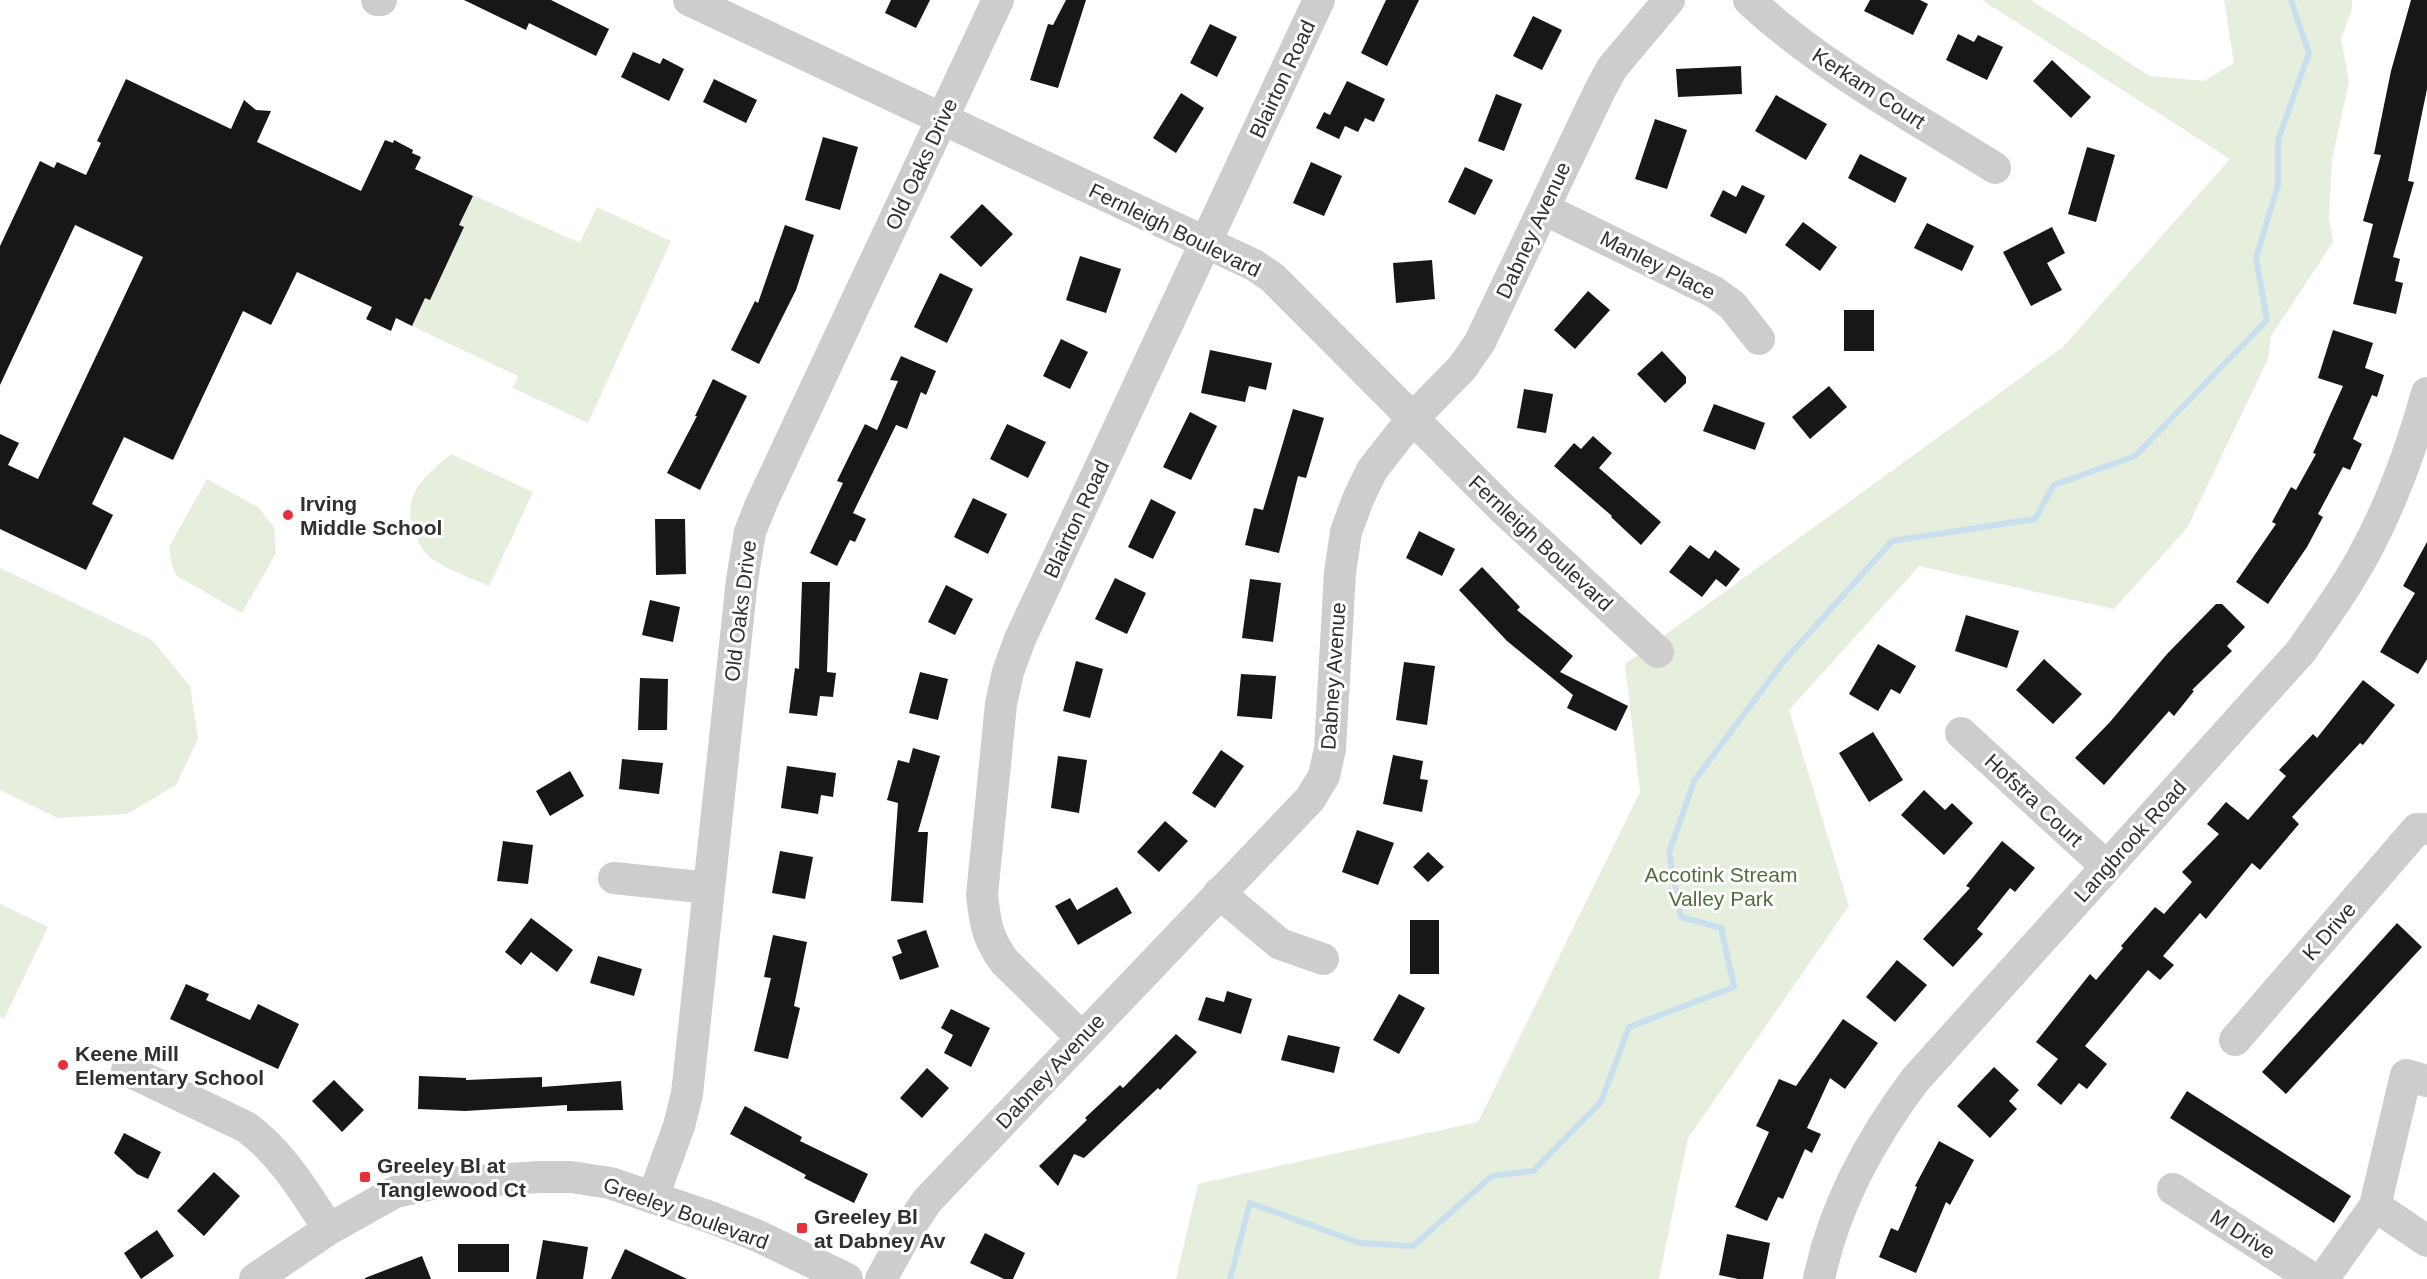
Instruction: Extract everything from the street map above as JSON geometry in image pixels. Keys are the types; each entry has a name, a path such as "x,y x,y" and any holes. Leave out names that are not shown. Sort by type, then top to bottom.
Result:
{"street":[{"name":"Fernleigh Boulevard","path":"689,0 1254,265 1274,278 1503,509 1658,652"},
{"name":"Old Oaks Drive","path":"653,1197 679,1126 687,1094 742,580 750,532 998,0"},
{"name":"Blairton Road","path":"1082,1038 1004,961 995,949 985,926 982,895 1001,704 1008,672 1020,639 1318,0"},
{"name":"Dabney Avenue","path":"881,1279 911,1225 927,1202 1219,892 1310,799 1324,776 1330,749 1340,573 1346,532 1358,499 1372,470 1412,419 1462,368 1480,342 1612,68 1669,0"},
{"name":"Kerkam Court","path":"1749,0 1794,38 1843,72 1995,168"},
{"name":"Manley Place","path":"1544,209 1714,292 1732,305 1759,339"},
{"name":"Langbrook Road","path":"1819,1279 1838,1214 1860,1164 1887,1117 1915,1080 2301,650 2345,586 2385,514 2412,447 2427,393"},
{"name":"Hofstra Court","path":"1961,733 2107,867"},
{"name":"K Drive","path":"2235,1041 2417,828 2427,829"},
{"path":"614,878 709,888"},
{"path":"1219,892 1280,944 1323,959"},
{"path":"127,1071 246,1127 257,1135 274,1151 329,1229"},
{"path":"2323,1279 2375,1206 2406,1075 2427,1081"},
{"name":"Greeley Boulevard","path":"255,1279 329,1229 395,1192 432,1184 571,1177 610,1183 653,1197 758,1236 847,1279"},
{"name":"M Drive","path":"2173,1189 2313,1279"},
{"path":"2375,1206 2427,1241"}],"green space":[{"name":"Accotink Stream Valley Park","path":"1982,0 2031,0 2150,76 2204,81 2234,63 2224,0 2352,0 2352,9 2341,39 2349,82 2332,159 2329,218 2333,242 2271,336 2268,359 2187,528 2114,609 1919,566 1789,710 1849,906 1688,1138 1659,1279 1176,1279 1198,1184 1478,1122 1640,792 1625,664 2063,347 2230,159"},
{"path":"473,195 580,243 597,207 671,241 588,423 513,388 518,376 412,326 425,298 430,299 464,228 459,225"},
{"path":"451,454 533,492 489,586 431,558 420,545 411,522 410,509 417,488"},
{"path":"207,479 258,507 274,527 276,553 242,613 177,576 172,566 169,547"},
{"path":"0,568 152,640 190,686 198,739 176,785 127,814 58,818 0,790"},
{"path":"0,904 48,927 4,1019 0,1017"}],"building":[{"path":"464,0 551,0 609,29 596,56 529,23 526,30"},
{"path":"891,0 930,0 916,28 885,13"},
{"path":"1066,0 1086,0 1058,88 1030,80 1048,24 1053,25"},
{"path":"1386,0 1419,0 1387,66 1361,53"},
{"path":"1870,0 1920,0 1928,4 1913,35 1864,11"},
{"path":"2411,0 2427,0 2427,89 2408,181 2414,182 2393,257 2400,259 2395,281 2403,283 2396,314 2353,304 2373,224 2363,221 2381,155 2374,154 2391,71"},
{"path":"1533,16 1562,30 1542,70 1513,56"},
{"path":"1210,24 1237,37 1217,77 1190,63"},
{"path":"1958,34 1974,42 1978,35 2003,47 1987,80 1946,60"},
{"path":"633,52 660,64 663,58 684,69 669,101 621,77"},
{"path":"2052,60 2091,97 2071,118 2033,81"},
{"path":"1741,66 1742,94 1678,97 1676,69"},
{"path":"126,79 231,129 244,100 256,110 271,111 257,142 361,191 385,140 393,143 394,140 421,157 415,169 473,196 459,225 464,227 430,300 425,298 412,326 396,318 391,331 366,319 372,307 297,272 271,325 243,311 173,460 124,437 92,504 113,515 86,570 0,529 0,434 19,443 8,465 38,479 143,257 75,225 0,385 0,246 40,161 54,168 57,162 86,175 101,143 97,141"},
{"path":"714,79 757,100 746,123 703,102"},
{"path":"1347,81 1385,99 1374,122 1365,118 1358,132 1345,126 1339,139 1316,128 1324,112 1330,115"},
{"path":"1181,93 1204,108 1176,153 1153,138"},
{"path":"1496,94 1522,104 1504,151 1478,141"},
{"path":"1776,95 1827,124 1806,160 1755,131"},
{"path":"1655,119 1687,130 1667,189 1635,179"},
{"path":"823,137 858,147 840,210 805,200"},
{"path":"2087,147 2115,155 2096,222 2068,214"},
{"path":"1860,154 1907,178 1895,203 1848,178"},
{"path":"1311,162 1342,176 1324,216 1293,203"},
{"path":"1465,167 1493,180 1475,215 1448,202"},
{"path":"1742,185 1765,196 1746,234 1710,216 1723,190 1736,197"},
{"path":"982,204 1013,234 981,267 950,237"},
{"path":"1803,222 1837,247 1820,271 1785,245"},
{"path":"1927,223 1974,246 1962,271 1914,248"},
{"path":"785,225 814,235 796,290 759,364 731,350 755,301 758,303"},
{"path":"2052,227 2065,253 2047,263 2062,290 2031,306 2003,252"},
{"path":"1080,256 1121,269 1106,313 1066,300"},
{"path":"1432,260 1435,299 1396,303 1393,263"},
{"path":"940,273 973,289 947,343 914,327"},
{"path":"1588,291 1610,310 1575,349 1554,330"},
{"path":"1844,310 1874,310 1874,351 1844,351"},
{"path":"2333,330 2373,343 2365,368 2384,375 2377,397 2372,395 2353,439 2362,444 2350,470 2343,467 2318,514 2323,517 2307,547 2268,604 2236,582 2276,524 2272,522 2291,487 2296,490 2316,454 2313,453 2343,386 2318,378"},
{"path":"1061,339 1088,352 1070,389 1043,376"},
{"path":"1210,350 1272,363 1266,390 1249,386 1245,402 1201,393"},
{"path":"1662,351 1686,377 1686,383 1665,403 1637,374"},
{"path":"901,356 936,371 926,395 921,392 907,429 896,425 853,513 866,519 855,542 850,540 837,566 810,553 843,483 837,481 865,424 877,430 898,381 890,380"},
{"path":"713,379 747,396 700,490 667,473 697,416 695,416"},
{"path":"1829,386 1847,407 1810,439 1792,417"},
{"path":"1524,389 1553,394 1546,433 1517,428"},
{"path":"1714,404 1765,423 1755,450 1703,431"},
{"path":"1293,409 1324,418 1306,478 1298,476 1279,553 1245,545 1254,508 1263,510"},
{"path":"1190,412 1217,426 1191,480 1163,467"},
{"path":"1007,424 1046,442 1028,478 990,459"},
{"path":"1593,436 1612,453 1599,468 1661,522 1641,545 1612,516 1554,466 1574,443 1581,449"},
{"path":"973,498 1007,514 988,554 954,537"},
{"path":"1151,499 1176,512 1153,559 1128,547"},
{"path":"655,519 685,519 686,574 656,575"},
{"path":"1419,531 1455,549 1442,576 1406,558"},
{"path":"2427,542 2427,659 2418,674 2380,652 2415,593 2403,586"},
{"path":"1690,545 1709,559 1715,550 1740,569 1726,587 1716,579 1702,597 1669,572"},
{"path":"1482,567 1520,607 1517,610 1573,656 1560,672 1628,706 1616,731 1567,708 1573,695 1507,641 1459,590"},
{"path":"1115,578 1146,593 1127,634 1095,619"},
{"path":"1250,579 1281,583 1273,642 1242,638"},
{"path":"802,582 830,582 827,672 836,673 833,697 820,696 817,716 789,713 795,668 799,669"},
{"path":"946,585 973,599 955,635 928,622"},
{"path":"650,600 680,607 673,642 642,635"},
{"path":"2216,604 2222,604 2245,627 2227,646 2232,651 2192,690 2194,691 2174,716 2169,711 2104,785 2075,758 2110,722 2167,654"},
{"path":"1966,615 2019,631 2007,668 1955,651"},
{"path":"1878,644 1916,666 1900,694 1891,689 1878,711 1849,694"},
{"path":"2044,659 2082,694 2053,724 2016,690"},
{"path":"1076,661 1103,669 1090,718 1063,711"},
{"path":"1404,662 1435,666 1427,725 1396,720"},
{"path":"920,672 948,679 938,720 909,713"},
{"path":"1241,674 1276,676 1272,719 1237,716"},
{"path":"640,678 668,679 667,730 638,730"},
{"path":"2363,680 2395,705 2363,745 2360,743 2292,817 2299,824 2260,870 2252,863 2206,919 2200,913 2163,956 2174,965 2160,980 2148,970 2085,1046 2107,1064 2087,1089 2079,1083 2061,1105 2037,1085 2058,1059 2036,1042 2090,974 2096,980 2123,948 2121,946 2155,907 2164,914 2192,882 2182,872 2219,834 2207,824 2226,802 2248,820 2286,776 2279,770 2313,734 2317,738"},
{"path":"1873,732 1903,780 1869,802 1839,753"},
{"path":"913,748 940,756 918,832 928,832 923,903 891,901 898,803 887,800 898,760 909,763"},
{"path":"1221,750 1244,766 1215,808 1192,793"},
{"path":"1393,755 1423,761 1420,779 1428,780 1422,812 1383,804"},
{"path":"1058,756 1087,760 1079,813 1051,808"},
{"path":"622,759 663,763 659,794 619,789"},
{"path":"787,766 836,773 833,797 821,795 818,814 781,808"},
{"path":"570,771 584,796 550,816 536,791"},
{"path":"1924,790 1945,810 1952,803 1973,823 1944,855 1901,815"},
{"path":"1165,821 1188,841 1159,872 1137,852"},
{"path":"1357,830 1394,843 1378,885 1342,872"},
{"path":"503,841 533,845 528,884 497,881"},
{"path":"2002,841 2035,868 2015,892 2010,888 1977,929 1983,934 1953,967 1923,939 1970,888 1966,886"},
{"path":"780,851 813,857 805,899 772,893"},
{"path":"1428,852 1444,867 1428,882 1413,867"},
{"path":"1117,887 1132,913 1078,945 1055,906 1070,898 1077,910"},
{"path":"531,918 573,950 557,972 531,952 521,965 505,952"},
{"path":"1410,920 1439,920 1439,974 1410,974"},
{"path":"2397,923 2422,947 2286,1094 2262,1072"},
{"path":"926,930 939,967 900,980 892,957 902,953 897,940"},
{"path":"773,935 807,942 794,1006 800,1008 788,1059 754,1051 771,978 764,977"},
{"path":"598,956 642,969 634,996 590,983"},
{"path":"1897,960 1927,985 1895,1022 1866,997"},
{"path":"186,984 209,994 206,1000 250,1020 258,1004 299,1024 278,1069 170,1019"},
{"path":"1227,991 1252,999 1241,1034 1198,1020 1206,997 1224,1002"},
{"path":"1399,994 1425,1008 1399,1054 1373,1040"},
{"path":"951,1009 990,1028 971,1067 944,1053 953,1035 941,1028"},
{"path":"1843,1019 1878,1043 1845,1089 1830,1078 1807,1128 1821,1134 1812,1153 1805,1149 1783,1199 1778,1197 1767,1221 1735,1207 1769,1132 1756,1126 1779,1079 1796,1086"},
{"path":"1176,1034 1197,1052 1160,1090 1158,1088 1084,1158 1074,1154 1058,1186 1039,1166 1087,1120 1085,1118 1120,1085 1123,1088"},
{"path":"1288,1035 1340,1047 1334,1073 1281,1060"},
{"path":"1994,1067 2019,1090 2009,1101 2017,1109 1990,1138 1957,1106"},
{"path":"927,1068 949,1088 922,1118 900,1098"},
{"path":"419,1076 466,1078 466,1080 542,1077 542,1087 621,1081 623,1110 567,1111 567,1105 465,1111 418,1109"},
{"path":"334,1080 364,1110 342,1132 312,1101"},
{"path":"2187,1091 2351,1196 2334,1223 2170,1118"},
{"path":"745,1106 802,1137 800,1141 868,1174 854,1203 804,1178 806,1175 730,1134"},
{"path":"124,1133 161,1152 148,1179 137,1174 114,1153"},
{"path":"1939,1141 1974,1160 1950,1205 1946,1202 1916,1273 1879,1257 1891,1228 1898,1231 1917,1187 1915,1186"},
{"path":"214,1172 240,1196 204,1236 177,1211"},
{"path":"157,1230 174,1256 141,1279 124,1253"},
{"path":"985,1233 1025,1253 1013,1279 1004,1279 970,1263"},
{"path":"1727,1234 1770,1243 1763,1279 1738,1279 1719,1275"},
{"path":"543,1240 588,1247 583,1279 536,1279"},
{"path":"458,1244 509,1244 509,1272 458,1272"},
{"path":"625,1249 687,1279 611,1279"},
{"path":"422,1256 431,1279 365,1279 365,1278"}],"waterway":[{"path":"1230,1279 1250,1203 1360,1243 1413,1246 1492,1176 1533,1171 1601,1102 1629,1027 1734,987 1721,928 1681,917 1669,853 1694,781 1784,661 1892,541 2035,519 2054,485 2135,456 2267,320 2256,258 2278,185 2278,140 2309,53 2291,0"}],"place":[{"name":"Irving Middle School","path":"288,515"},
{"name":"Keene Mill Elementary School","path":"63,1065"},
{"name":"Greeley Bl at Tanglewood Ct","path":"365,1177"},
{"name":"Greeley Bl at Dabney Av","path":"802,1228"}]}
